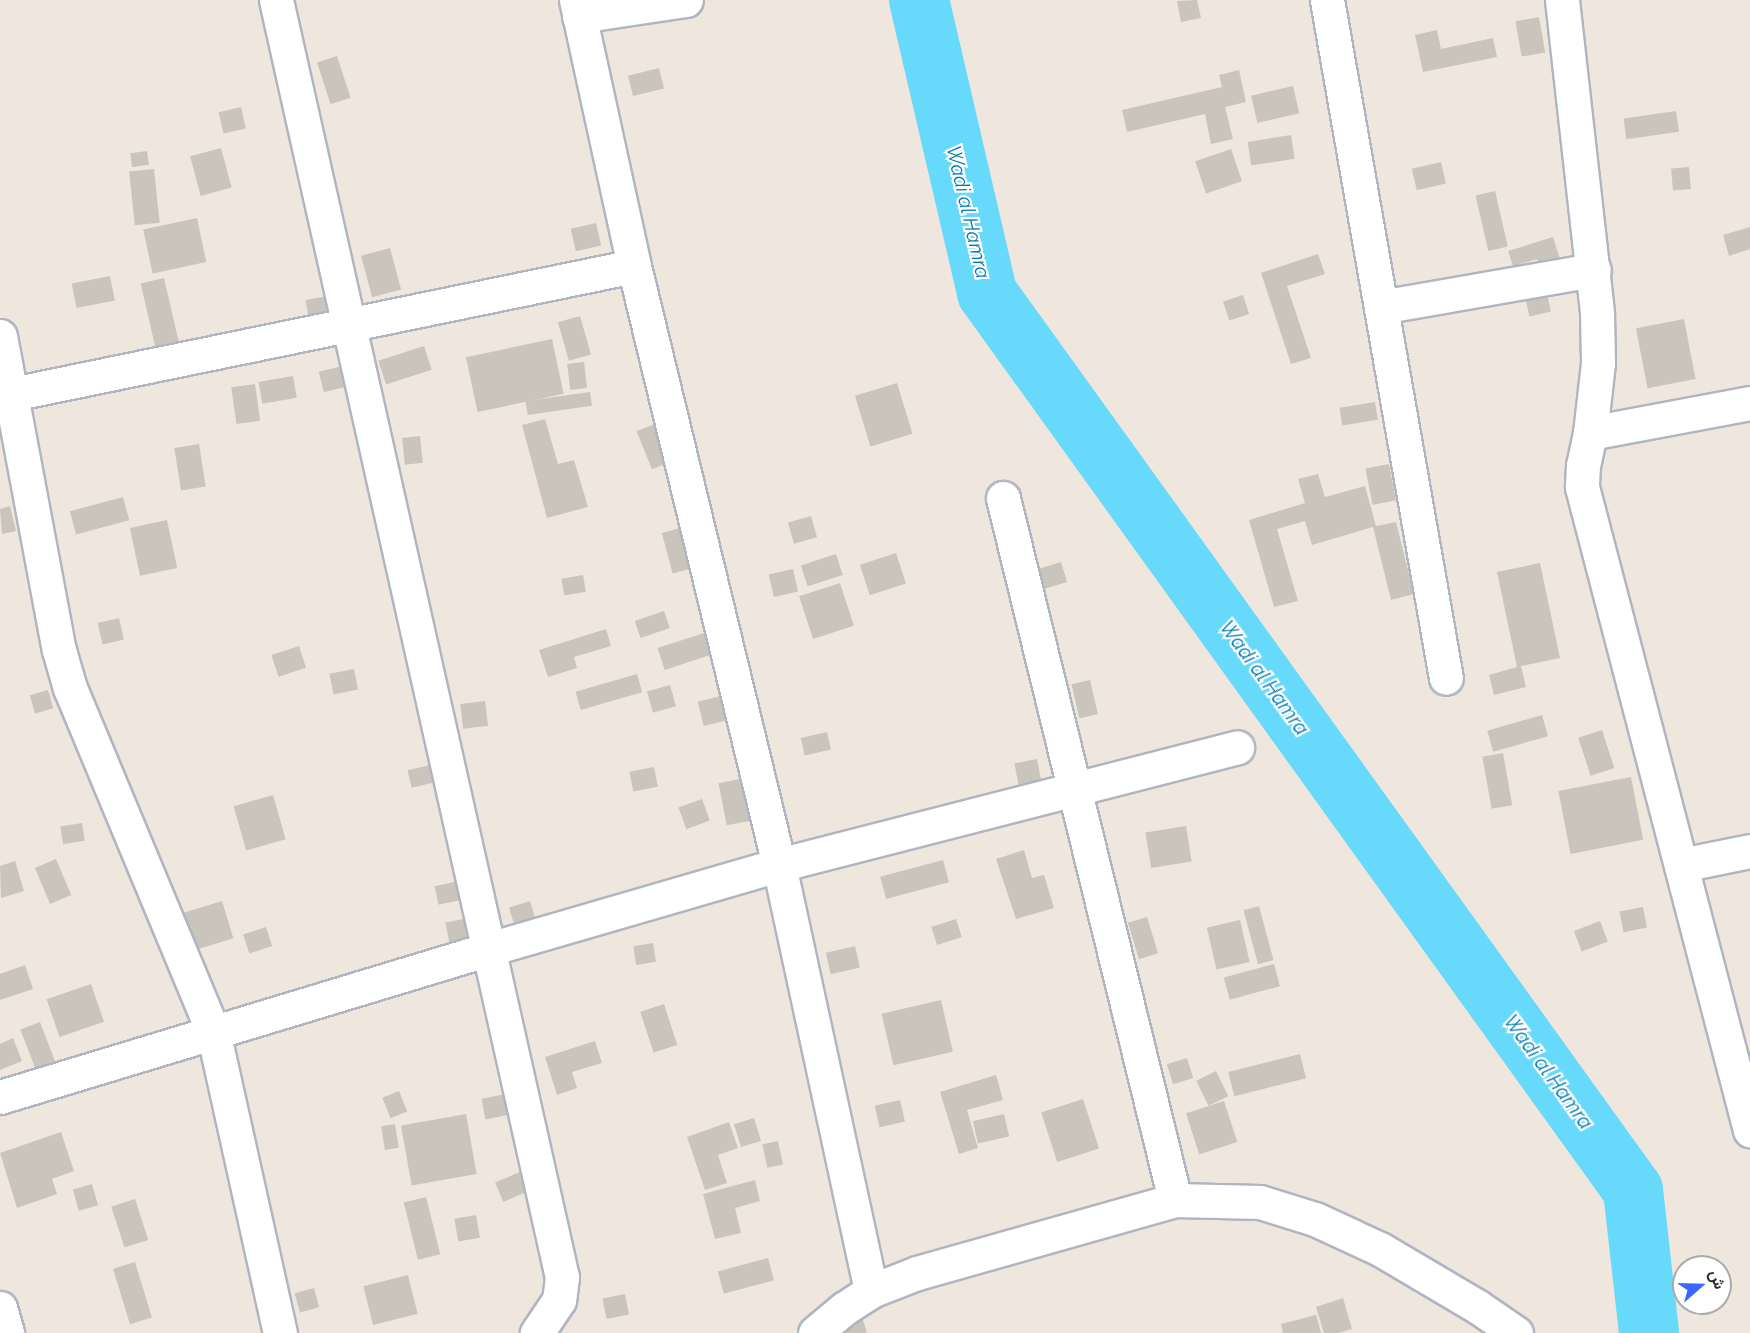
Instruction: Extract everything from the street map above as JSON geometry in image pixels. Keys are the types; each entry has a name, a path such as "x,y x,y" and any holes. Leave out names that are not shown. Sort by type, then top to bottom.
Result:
{"street":[{"path":"276,0 562,1277 559,1300 537,1333"},
{"path":"686,0 578,8 634,266 779,865 871,1291"},
{"path":"1326,0 1446,678"},
{"path":"1562,0 1594,270 1598,363 1590,434 1583,465 1582,487 1750,1130"},
{"path":"12,394 634,266"},
{"path":"1381,308 1594,270"},
{"path":"0,336 59,650 70,688 213,1031 280,1333"},
{"path":"1590,434 1750,403"},
{"path":"1003,498 1175,1200"},
{"path":"0,1096 489,949 779,865 1237,747"},
{"path":"1681,865 1750,851"},
{"path":"816,1333 871,1291 917,1273 1175,1200 1260,1202 1315,1219 1380,1249 1478,1307 1516,1333"},
{"path":"0,1308 7,1333"}],"building":[{"path":"1197,0 1201,18 1181,22 1177,1"},
{"path":"1539,17 1545,52 1522,57 1515,21"},
{"path":"1437,30 1441,49 1493,38 1497,57 1423,72 1415,35"},
{"path":"337,56 351,98 331,104 317,62"},
{"path":"659,68 664,88 633,96 628,76"},
{"path":"1239,70 1246,102 1225,107 1233,139 1211,144 1205,114 1127,132 1122,110 1222,87 1219,75"},
{"path":"1293,86 1299,113 1257,123 1251,96"},
{"path":"241,107 246,128 224,134 219,112"},
{"path":"1676,111 1679,132 1626,139 1624,118"},
{"path":"1291,135 1295,159 1251,166 1248,142"},
{"path":"221,148 232,188 201,196 190,156"},
{"path":"1231,149 1242,181 1206,194 1195,161"},
{"path":"147,151 149,165 132,167 130,153"},
{"path":"1441,162 1446,183 1417,190 1412,169"},
{"path":"1689,167 1691,189 1673,190 1671,169"},
{"path":"154,169 160,223 135,225 129,172"},
{"path":"1495,191 1508,247 1488,251 1476,195"},
{"path":"197,218 206,262 153,273 143,229"},
{"path":"596,223 601,245 576,251 571,229"},
{"path":"1750,227 1750,249 1729,256 1723,235"},
{"path":"1553,237 1566,278 1545,285 1537,259 1513,266 1508,251"},
{"path":"390,248 401,290 372,297 361,256"},
{"path":"1318,254 1325,274 1287,286 1311,358 1291,364 1261,273"},
{"path":"110,276 115,301 76,308 72,283"},
{"path":"164,278 180,348 157,354 141,283"},
{"path":"1546,290 1551,311 1530,316 1525,295"},
{"path":"1243,295 1249,314 1229,321 1223,301"},
{"path":"327,296 331,317 309,321 305,300"},
{"path":"580,316 591,354 569,361 558,322"},
{"path":"1684,319 1696,379 1648,388 1636,328"},
{"path":"552,339 564,394 478,412 466,357"},
{"path":"424,346 432,370 386,385 378,361"},
{"path":"584,362 587,388 570,390 567,364"},
{"path":"342,366 347,386 324,392 319,372"},
{"path":"293,376 297,398 262,404 259,382"},
{"path":"897,383 912,434 870,447 855,396"},
{"path":"255,384 260,421 236,424 231,387"},
{"path":"590,392 592,406 528,415 526,401"},
{"path":"1375,402 1378,420 1342,425 1339,408"},
{"path":"545,419 558,464 574,460 588,507 547,518 522,425"},
{"path":"657,423 672,461 652,469 637,431"},
{"path":"420,436 423,463 405,465 402,438"},
{"path":"199,444 206,486 181,490 174,448"},
{"path":"1389,464 1396,500 1373,505 1365,469"},
{"path":"1318,474 1325,497 1365,486 1376,526 1396,522 1414,594 1391,600 1373,527 1312,545 1305,521 1277,529 1298,601 1274,607 1249,520 1305,503 1298,479"},
{"path":"123,497 129,520 76,534 70,511"},
{"path":"10,506 16,531 2,534 0,509"},
{"path":"811,516 817,537 794,544 788,523"},
{"path":"167,520 177,568 140,576 130,528"},
{"path":"684,527 695,568 673,574 662,533"},
{"path":"896,553 906,583 870,595 860,565"},
{"path":"836,554 843,575 808,586 801,565"},
{"path":"1061,562 1067,582 1045,589 1039,569"},
{"path":"1540,563 1560,658 1521,666 1526,687 1494,695 1489,675 1517,667 1497,572"},
{"path":"793,569 798,591 774,597 769,575"},
{"path":"583,575 586,592 564,596 561,579"},
{"path":"840,583 854,626 813,639 799,596"},
{"path":"664,611 670,628 641,638 635,621"},
{"path":"119,618 124,639 103,644 98,623"},
{"path":"606,629 611,646 574,657 577,668 548,677 539,650"},
{"path":"707,632 714,654 665,670 658,648"},
{"path":"299,646 306,668 279,677 271,655"},
{"path":"354,669 358,690 333,694 329,674"},
{"path":"637,674 642,692 581,710 575,692"},
{"path":"1090,680 1098,714 1079,718 1071,684"},
{"path":"670,685 676,706 653,713 647,692"},
{"path":"48,690 53,708 35,714 30,695"},
{"path":"721,696 727,720 704,726 698,702"},
{"path":"485,701 488,726 463,729 460,704"},
{"path":"1542,715 1548,736 1493,752 1487,731"},
{"path":"1602,730 1614,768 1591,776 1578,738"},
{"path":"827,732 831,750 805,756 801,738"},
{"path":"1503,753 1512,805 1492,809 1482,757"},
{"path":"1037,759 1042,784 1019,788 1014,763"},
{"path":"430,765 434,783 412,788 408,770"},
{"path":"654,767 658,787 633,791 629,772"},
{"path":"1631,777 1643,840 1571,854 1558,791"},
{"path":"745,778 753,820 727,825 718,783"},
{"path":"273,795 286,839 246,851 234,806"},
{"path":"702,799 710,821 686,829 679,808"},
{"path":"82,823 85,841 63,844 60,826"},
{"path":"1186,826 1192,862 1151,868 1146,832"},
{"path":"1024,850 1032,878 1044,875 1054,908 1016,919 996,859"},
{"path":"56,859 71,895 50,904 35,868"},
{"path":"943,860 949,882 886,899 880,877"},
{"path":"15,861 24,891 1,898 0,866"},
{"path":"459,881 463,900 438,905 435,886"},
{"path":"222,901 233,938 195,950 184,913"},
{"path":"530,901 537,924 516,930 509,907"},
{"path":"1259,906 1273,960 1258,964 1244,910"},
{"path":"1643,907 1647,928 1623,932 1619,912"},
{"path":"1147,917 1158,953 1139,959 1128,923"},
{"path":"468,918 472,938 449,942 445,922"},
{"path":"956,919 962,937 937,945 931,927"},
{"path":"1240,920 1250,962 1217,970 1207,928"},
{"path":"1600,921 1608,942 1582,952 1574,931"},
{"path":"266,927 272,946 249,953 243,934"},
{"path":"653,943 656,962 636,965 633,946"},
{"path":"855,946 860,967 831,974 826,953"},
{"path":"1274,964 1280,986 1230,1000 1224,977"},
{"path":"25,965 33,989 0,1000 0,974"},
{"path":"91,984 104,1022 60,1037 47,999"},
{"path":"941,1000 953,1052 893,1065 882,1014"},
{"path":"664,1004 677,1045 654,1053 640,1012"},
{"path":"40,1022 55,1062 36,1070 20,1030"},
{"path":"13,1038 22,1061 0,1070 0,1044"},
{"path":"595,1041 602,1063 572,1072 577,1088 557,1095 545,1057"},
{"path":"1300,1054 1306,1078 1234,1096 1228,1072"},
{"path":"1187,1058 1193,1078 1173,1084 1167,1064"},
{"path":"1216,1071 1228,1096 1209,1106 1196,1081"},
{"path":"996,1075 1003,1100 967,1110 978,1148 959,1154 940,1092"},
{"path":"399,1091 407,1111 391,1118 382,1098"},
{"path":"506,1094 510,1115 485,1119 481,1099"},
{"path":"1083,1099 1099,1148 1057,1162 1041,1113"},
{"path":"900,1100 905,1121 880,1127 875,1106"},
{"path":"1224,1101 1237,1142 1199,1154 1186,1113"},
{"path":"466,1114 477,1174 412,1186 401,1125"},
{"path":"1004,1114 1009,1136 978,1144 973,1121"},
{"path":"754,1118 761,1141 741,1147 734,1124"},
{"path":"729,1122 738,1148 718,1155 727,1183 705,1190 687,1137"},
{"path":"395,1124 399,1148 385,1150 381,1126"},
{"path":"61,1132 74,1171 52,1179 57,1194 17,1208 0,1153"},
{"path":"778,1141 783,1164 767,1168 762,1144"},
{"path":"520,1172 528,1191 503,1202 495,1183"},
{"path":"755,1180 760,1201 735,1208 741,1233 715,1239 703,1194"},
{"path":"92,1184 98,1205 79,1211 73,1190"},
{"path":"426,1197 440,1254 418,1260 404,1203"},
{"path":"135,1199 148,1240 125,1248 111,1207"},
{"path":"476,1215 480,1238 458,1241 454,1219"},
{"path":"768,1258 774,1280 724,1294 718,1271"},
{"path":"135,1262 152,1317 130,1324 113,1269"},
{"path":"408,1275 418,1314 373,1325 363,1286"},
{"path":"314,1288 319,1307 300,1312 295,1293"},
{"path":"625,1294 629,1315 606,1319 602,1298"},
{"path":"1343,1298 1352,1329 1338,1333 1324,1333 1316,1307"},
{"path":"861,1313 867,1333 847,1333 843,1318"},
{"path":"1316,1315 1321,1333 1283,1333 1281,1324"}],"waterway":[{"name":"Wadi al Hamra","path":"919,0 987,293 1633,1190 1649,1333"}]}
